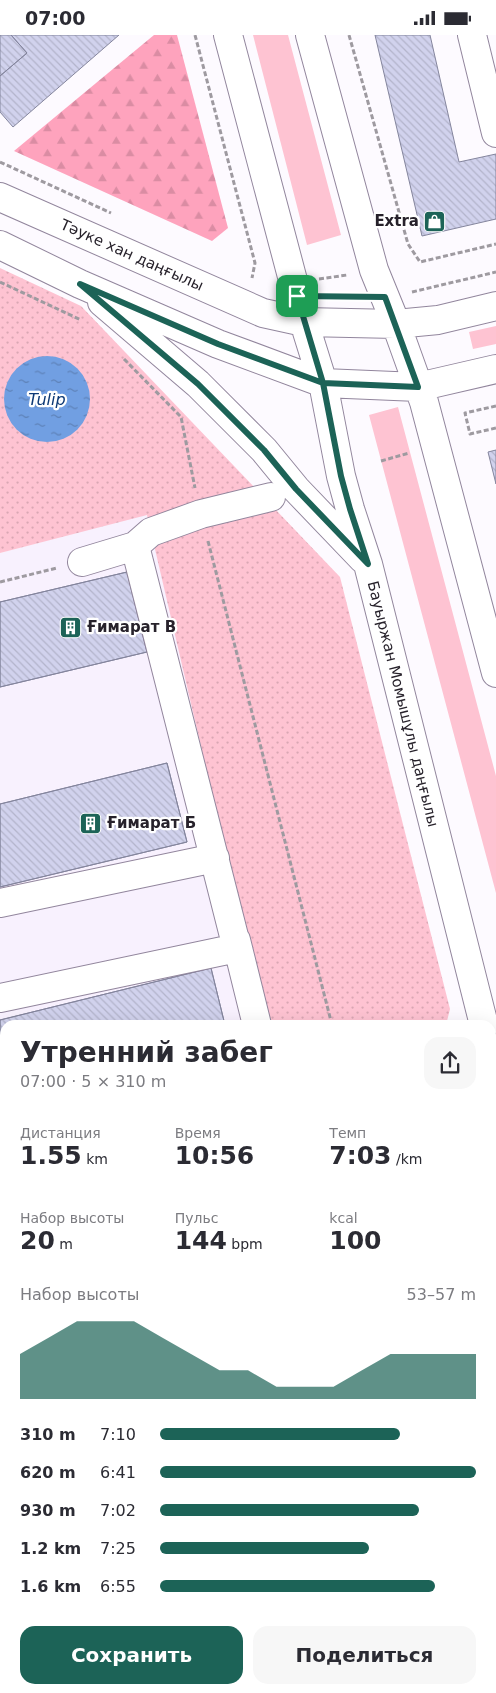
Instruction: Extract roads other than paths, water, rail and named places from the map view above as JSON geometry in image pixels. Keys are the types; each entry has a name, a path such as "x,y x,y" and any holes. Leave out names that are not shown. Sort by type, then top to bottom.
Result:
{"main road":[{"path":"228,35 307,288 304,322"},
{"path":"310,35 363,272 385,297 421,394 496,673"},
{"path":"472,35 496,133"},
{"name":"Тәуке хан даңғылы","path":"0,197 263,313 304,322 396,324 438,320 496,306"},
{"path":"0,245 80,284 218,344 323,383 421,394 496,369"},
{"path":"80,284 198,384 264,450 296,489 368,564"},
{"name":"Бауыржан Момышұлы даңғылы","path":"304,322 323,383 341,476 368,564 483,1020"},
{"path":"82,562 135,546 151,532 201,514 271,497"},
{"path":"135,546 257,1020"},
{"path":"0,903 215,859"},
{"path":"0,997 238,948 236,940"},
{"path":"471,1020 477,998"}],"water":[{"name":"Tulip","path":"47,356 63,359 71,363 83,375 87,383 90,399 87,415 83,423 71,435 63,439 47,442 31,439 23,435 11,423 7,415 4,399 7,383 11,375 23,363 31,359"}],"place":[{"name":"Extra","path":"435,221"},
{"name":"Ғимарат В","path":"71,627"},
{"name":"Ғимарат Б","path":"91,823"}]}
